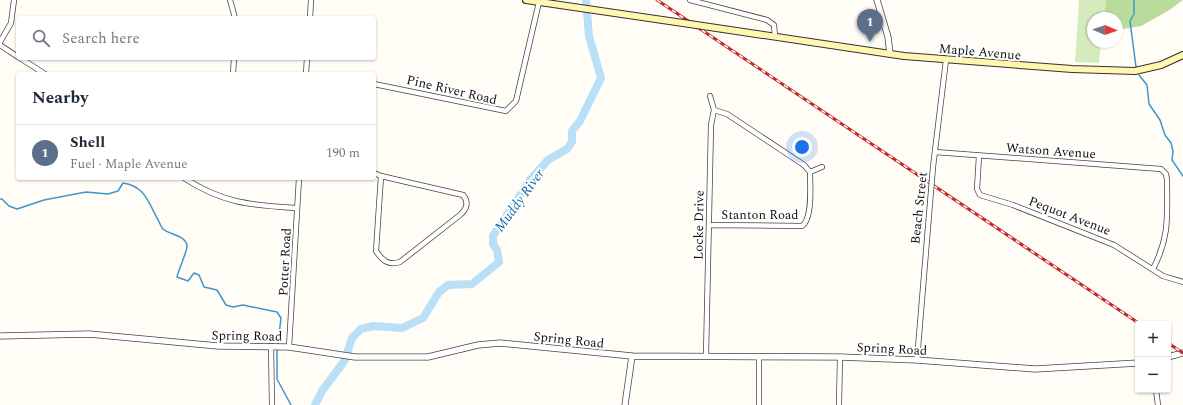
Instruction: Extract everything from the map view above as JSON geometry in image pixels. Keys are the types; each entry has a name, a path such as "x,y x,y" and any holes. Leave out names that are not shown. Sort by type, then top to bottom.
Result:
{"main road":[{"name":"Maple Avenue","path":"526,0 890,54 946,60 1126,72 1155,67 1183,55"}],"street":[{"path":"0,42 11,23 14,0"},
{"path":"230,0 234,16"},
{"path":"310,16 312,0"},
{"path":"690,0 767,20 774,25 774,37"},
{"path":"877,0 888,37 890,54"},
{"name":"Pine River Road","path":"376,84 506,111 516,101 539,2"},
{"path":"0,45 16,55"},
{"path":"24,60 42,72"},
{"path":"233,72 234,60"},
{"path":"306,72 307,60"},
{"name":"Beach Street","path":"917,360 933,167 946,60"},
{"name":"Locke Drive","path":"706,356 710,125 714,110 710,96"},
{"path":"714,110 727,114 804,164 810,172 822,167"},
{"name":"Watson Avenue","path":"935,152 1156,169 1164,171 1167,180 1166,237 1153,269"},
{"name":"Pequot Avenue","path":"979,156 977,189 980,195 1014,205 1114,245 1170,279 1183,282"},
{"name":"Stanton Road","path":"709,225 802,226 808,221 810,172"},
{"path":"376,174 462,195 467,201 466,207 460,215 400,262 389,263 382,260 376,251 381,176"},
{"path":"187,180 200,188 228,200 256,206 297,208"},
{"name":"Potter Road","path":"289,347 299,180"},
{"name":"Spring Road","path":"0,336 80,334 145,338 206,346 289,347 350,356 428,356 478,345 500,343 632,356 840,357 917,360 1035,369 1135,363"},
{"path":"271,346 272,405"},
{"path":"1171,356 1183,353"},
{"path":"625,405 632,356"},
{"path":"759,357 759,405"},
{"path":"840,357 840,405"},
{"path":"1156,393 1158,405"}],"green space":[{"path":"1079,0 1106,0 1105,12 1087,12 1087,48 1100,48 1099,63 1075,62"},
{"path":"1106,0 1183,0 1168,11 1141,26 1123,29 1123,12 1105,12"}],"waterway":[{"name":"Muddy River","path":"315,405 322,391 345,360 352,338 361,329 373,326 402,328 423,318 439,292 448,285 472,284 499,262 497,250 493,244 493,236 530,180 548,160 567,149 572,142 572,131 580,121 601,78 589,36 586,0"},
{"path":"1134,0 1134,14 1130,21 1136,67"},
{"path":"1139,75 1147,85 1149,104 1160,120 1165,135 1171,143 1173,151 1172,160 1183,176"},
{"path":"0,199 2,199 9,206 17,209 44,200 86,192 108,194 118,191 123,183 136,187 148,200 163,229 181,237 186,242 187,248 177,277 188,281 194,273 199,275 204,287 217,290 226,305 233,307 243,305 277,312 281,318 278,343"},
{"path":"277,349 277,379 291,405"}],"railway":[{"path":"657,0 1136,321"},
{"path":"1171,345 1183,353"}],"place":[{"name":"Shell","path":"870,42"}]}
